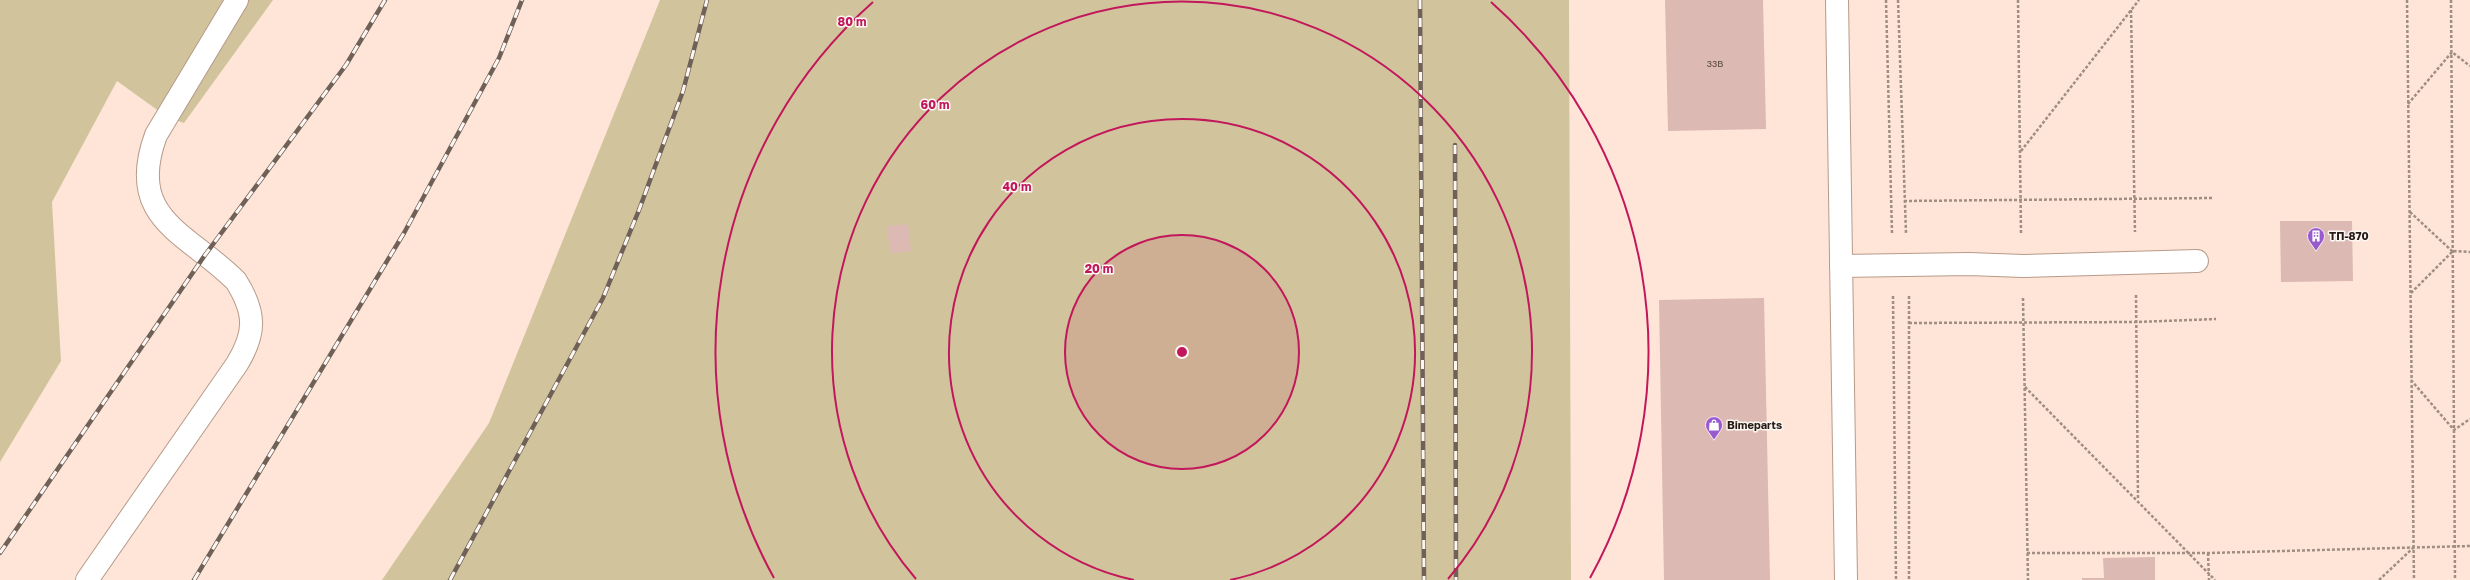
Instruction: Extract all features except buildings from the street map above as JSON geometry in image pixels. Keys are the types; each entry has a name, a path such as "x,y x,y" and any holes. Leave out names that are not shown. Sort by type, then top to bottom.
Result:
{"street":[{"path":"87,580 237,364 247,348 252,331 251,313 245,296 236,282 156,210 149,191 147,174 150,152 156,135 237,0"},
{"path":"1837,0 1846,580"},
{"path":"1841,266 1969,264 2023,266 2197,261"}],"path":[{"path":"2020,151 2139,0"},
{"path":"2407,0 2414,580"},
{"path":"2451,0 2455,580"},
{"path":"2408,104 2452,52"},
{"path":"2452,52 2470,66"},
{"path":"1904,201 2212,198"},
{"path":"2410,212 2453,251 2470,252"},
{"path":"2411,293 2453,251"},
{"path":"1909,323 2136,322 2216,320"},
{"path":"2411,380 2454,430"},
{"path":"2024,387 2190,552 2215,580"},
{"path":"2454,430 2470,419"},
{"path":"2027,553 2208,553 2470,546"},
{"path":"2379,580 2414,548"},
{"path":"2208,553 2209,580"}],"shaded area":[{"path":"0,0 273,0 184,123 167,117 117,81 52,202 61,361 0,462"},
{"path":"660,0 1569,0 1571,580 382,580 489,423"}],"railway":[{"path":"0,553 205,255 346,65 385,0"},
{"path":"194,580 404,233 499,58 522,0"},
{"path":"450,580 603,298 639,210 683,91 707,0"},
{"path":"1420,0 1424,580"},
{"path":"1455,145 1456,580"}],"place":[{"name":"ТП-870","path":"2316,251"},
{"name":"Bimeparts","path":"1714,440"}]}
